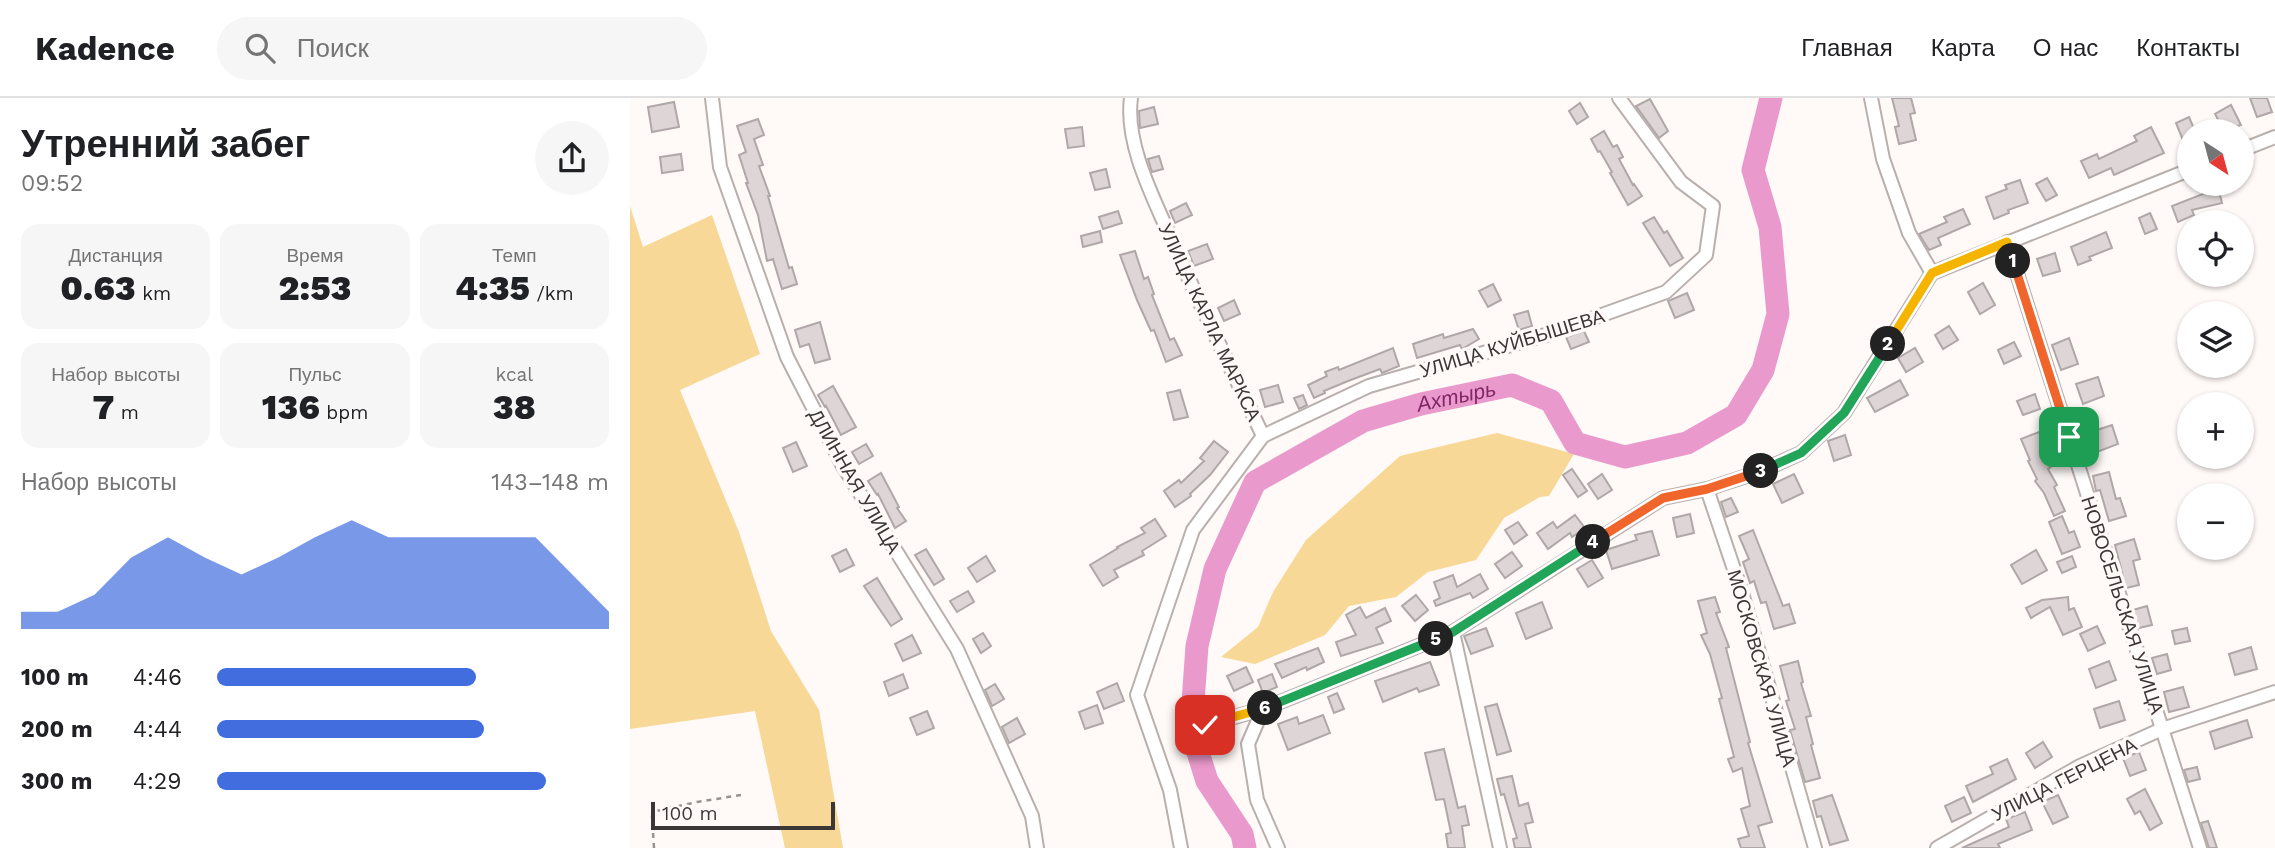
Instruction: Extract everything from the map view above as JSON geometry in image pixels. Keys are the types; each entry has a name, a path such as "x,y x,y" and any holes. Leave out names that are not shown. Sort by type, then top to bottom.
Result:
{"street":[{"name":"ДЛИННАЯ УЛИЦА","path":"712,98 720,167 787,357 843,466 957,649 1032,816 1037,848"},
{"name":"УЛИЦА КАРЛА МАРКСА","path":"1131,98 1129,112 1141,168 1185,272 1263,436 1194,530 1137,695 1170,790 1181,848"},
{"name":"УЛИЦА КУЙБЫШЕВА","path":"1263,436 1369,386 1549,334 1665,292 1706,256 1713,206 1681,182 1619,98"},
{"path":"1871,98 1883,159 1909,233 1932,273"},
{"path":"2254,145 2275,137"},
{"path":"1205,725 1263,709 1453,632 1663,498 1707,489 1759,472 1801,453 1844,413 1932,273 2177,175"},
{"name":"НОВОСЕЛЬСКАЯ УЛИЦА","path":"2007,242 2200,848"},
{"name":"МОСКОВСКАЯ УЛИЦА","path":"1707,489 1742,593 1815,848"},
{"path":"1453,632 1500,848"},
{"name":"УЛИЦА ГЕРЦЕНА","path":"1937,848 2080,766 2162,729 2275,692"},
{"path":"1263,709 1248,744 1257,800 1278,848"}],"path":[{"path":"654,848 652,816 656,811 741,795"}],"shaded area":[{"path":"630,206 643,247 712,215 760,354 680,390 739,532 771,631 819,710 843,848 785,848 755,711 630,729"},
{"path":"1497,433 1574,454 1549,496 1540,497 1504,518 1476,560 1428,572 1396,597 1349,606 1325,635 1255,664 1221,657 1258,627 1273,592 1306,540 1400,456"}],"building":[{"path":"1892,98 1911,98 1915,113 1910,114 1916,140 1899,144 1895,127 1899,126"},
{"path":"2250,98 2267,98 2272,112 2257,117"},
{"path":"1650,99 1668,131 1659,138 1636,106"},
{"path":"674,102 679,127 652,132 648,107"},
{"path":"1580,103 1588,117 1577,124 1569,111"},
{"path":"2231,105 2238,119 2218,119 2215,114"},
{"path":"1154,107 1158,124 1140,128 1139,111"},
{"path":"758,119 764,135 754,139 763,165 759,166 789,268 792,267 797,284 782,289 773,259 767,261 758,215 739,155 746,152 737,126"},
{"path":"1082,127 1084,146 1068,148 1065,129"},
{"path":"2151,127 2164,153 2114,175 2111,168 2089,178 2081,161 2097,154 2099,159 2137,141 2134,136"},
{"path":"1604,131 1613,147 1617,145 1623,157 1619,159 1642,196 1628,205 1610,173 1612,172 1591,139"},
{"path":"681,154 683,170 662,173 660,157"},
{"path":"1159,156 1163,169 1152,172 1148,159"},
{"path":"1106,169 1110,187 1095,190 1090,173"},
{"path":"2047,178 2057,195 2046,201 2036,184"},
{"path":"2020,180 2028,203 2008,210 2009,213 1994,219 1986,197 2007,189 2005,185"},
{"path":"2198,196 2220,196 2222,203 2192,210 2177,210 2177,219 2172,206"},
{"path":"1186,203 1192,215 1175,223 1170,211"},
{"path":"1963,209 1970,224 1938,238 1941,245 1929,250 1919,234 1947,222 1944,217"},
{"path":"1118,211 1122,223 1103,229 1099,217"},
{"path":"2150,213 2157,229 2145,234 2139,218"},
{"path":"1654,217 1664,233 1667,231 1683,258 1670,266 1643,223"},
{"path":"1100,231 1102,242 1083,247 1081,236"},
{"path":"2106,232 2112,248 2089,257 2091,260 2078,265 2071,247"},
{"path":"1207,244 1213,259 1194,266 1188,251"},
{"path":"1135,251 1144,279 1148,277 1154,294 1152,295 1170,340 1174,338 1182,355 1166,362 1154,330 1151,331 1137,300 1120,255"},
{"path":"2055,253 2060,271 2043,276 2037,259"},
{"path":"1983,283 1995,305 1980,314 1968,292"},
{"path":"1493,284 1501,300 1488,307 1479,291"},
{"path":"1687,293 1694,310 1675,318 1668,301"},
{"path":"1234,300 1240,314 1224,321 1218,308"},
{"path":"1528,311 1532,326 1519,330 1514,315"},
{"path":"820,322 830,359 815,363 809,344 800,347 795,330"},
{"path":"1949,326 1958,340 1943,349 1935,335"},
{"path":"1473,329 1479,339 1462,349 1460,345 1417,358 1413,344 1443,334 1444,338"},
{"path":"1584,331 1589,342 1571,349 1566,337"},
{"path":"2069,338 2078,364 2061,370 2052,345"},
{"path":"2014,342 2021,356 2004,364 1998,350"},
{"path":"1393,348 1399,366 1382,373 1380,369 1348,381 1314,398 1308,385 1327,376 1325,372 1338,367 1339,370"},
{"path":"1915,348 1923,362 1906,372 1898,358"},
{"path":"2098,377 2104,396 2083,404 2076,384"},
{"path":"1900,380 1908,395 1875,412 1867,398"},
{"path":"1278,385 1283,402 1265,407 1260,390"},
{"path":"833,386 856,427 841,435 818,395"},
{"path":"1180,390 1188,417 1174,420 1167,393"},
{"path":"2035,394 2040,409 2023,415 2017,401"},
{"path":"1303,395 1307,405 1299,409 1294,398"},
{"path":"2112,425 2118,444 2097,452 2091,432"},
{"path":"2039,432 2045,447 2042,448 2052,466 2048,469 2057,485 2054,487 2065,511 2054,516 2044,493 2035,481 2037,479 2021,439"},
{"path":"1845,435 1851,455 1834,461 1828,441"},
{"path":"1214,441 1228,452 1191,496 1175,507 1164,491 1179,480 1181,483 1204,461 1200,458"},
{"path":"796,442 807,466 793,472 783,448"},
{"path":"866,444 873,456 859,464 852,452"},
{"path":"1572,469 1587,491 1578,497 1563,475"},
{"path":"2109,472 2116,499 2120,498 2126,516 2109,521 2100,490 2096,491 2093,476"},
{"path":"881,473 906,521 895,528 878,494 868,481"},
{"path":"1602,474 1612,490 1598,499 1588,484"},
{"path":"1794,474 1803,493 1782,503 1773,484"},
{"path":"1731,498 1738,512 1726,517 1721,502"},
{"path":"1690,514 1694,533 1677,537 1673,518"},
{"path":"1575,515 1585,528 1572,537 1570,533 1548,549 1537,533 1553,522 1557,528"},
{"path":"2062,516 2069,533 2074,531 2080,547 2062,554 2049,522"},
{"path":"1155,519 1166,536 1142,551 1144,555 1114,570 1118,577 1103,586 1090,565 1145,533 1141,528"},
{"path":"1518,522 1527,535 1514,544 1505,530"},
{"path":"1753,530 1783,606 1789,604 1795,623 1774,629 1766,602 1761,603 1754,581 1750,583 1743,562 1749,559 1739,536"},
{"path":"1652,531 1659,555 1612,569 1606,550 1637,540 1635,535"},
{"path":"2134,539 2140,559 2133,561 2139,585 2126,588 2115,545"},
{"path":"846,549 854,565 840,572 832,556"},
{"path":"926,549 944,579 934,585 915,555"},
{"path":"2036,550 2047,570 2022,584 2011,565"},
{"path":"1512,552 1522,566 1505,578 1495,564"},
{"path":"986,556 995,571 977,582 968,568"},
{"path":"2072,556 2076,567 2062,573 2057,562"},
{"path":"1592,560 1603,578 1588,587 1577,569"},
{"path":"1480,574 1488,589 1473,598 1470,593 1436,606 1434,601 1440,598 1434,582 1453,575 1457,587"},
{"path":"877,578 902,619 891,626 864,586"},
{"path":"968,591 974,602 957,612 950,601"},
{"path":"1416,595 1428,610 1415,621 1402,606"},
{"path":"1715,597 1720,612 1716,613 1729,647 1726,648 1750,742 1748,743 1772,822 1758,826 1765,848 1741,848 1738,839 1749,836 1741,809 1750,806 1742,768 1733,772 1728,759 1734,757 1719,699 1722,698 1710,654 1701,635 1707,633 1698,601"},
{"path":"2068,597 2069,610 2074,608 2082,627 2063,635 2050,607 2031,618 2026,608 2042,600"},
{"path":"1542,602 1552,628 1526,639 1516,613"},
{"path":"2147,606 2152,625 2139,628 2133,610"},
{"path":"1360,607 1366,618 1385,608 1391,621 1376,628 1383,643 1341,656 1336,642 1356,635 1346,615"},
{"path":"2097,626 2105,643 2088,651 2080,634"},
{"path":"1486,628 1493,646 1471,654 1464,636"},
{"path":"2187,628 2190,641 2175,644 2172,631"},
{"path":"983,633 991,646 981,653 973,639"},
{"path":"912,635 921,653 903,661 895,644"},
{"path":"2251,647 2257,669 2235,675 2229,654"},
{"path":"1318,648 1324,662 1282,678 1275,664"},
{"path":"2167,654 2171,670 2157,674 2152,658"},
{"path":"1798,661 1803,682 1801,683 1811,716 1806,717 1813,744 1811,745 1820,778 1805,782 1790,730 1795,729 1786,701 1789,700 1780,666"},
{"path":"2109,661 2116,680 2096,688 2089,669"},
{"path":"1430,662 1439,685 1419,692 1417,688 1383,702 1375,681"},
{"path":"1246,667 1253,682 1234,691 1227,676"},
{"path":"903,674 908,688 889,696 884,682"},
{"path":"1272,674 1277,687 1263,693 1258,680"},
{"path":"1117,683 1124,701 1104,709 1097,692"},
{"path":"995,684 1004,699 992,706 985,690"},
{"path":"2183,687 2189,707 2169,712 2164,692"},
{"path":"1337,693 1344,709 1334,713 1328,697"},
{"path":"2119,701 2125,720 2100,728 2094,709"},
{"path":"1497,704 1511,751 1497,755 1485,707"},
{"path":"1097,705 1103,723 1085,729 1079,712"},
{"path":"927,711 934,728 917,735 910,718"},
{"path":"1323,715 1330,733 1288,750 1278,724 1297,717 1299,724"},
{"path":"1017,718 1025,734 1009,743 1002,727"},
{"path":"2247,720 2252,737 2215,749 2210,732"},
{"path":"2043,742 2052,757 2035,768 2026,753"},
{"path":"1444,749 1458,808 1465,806 1469,825 1462,826 1465,848 1448,848 1446,834 1451,833 1444,799 1436,800 1425,753"},
{"path":"2139,752 2146,770 2130,776 2123,758"},
{"path":"2007,759 2016,779 1973,802 1966,786 1993,774 1990,767"},
{"path":"2197,767 2200,779 2188,782 2184,770"},
{"path":"1512,776 1519,806 1528,803 1533,822 1525,824 1531,848 1515,848 1513,839 1517,838 1504,794 1501,795 1497,779"},
{"path":"2145,789 2162,823 2150,830 2140,811 2135,814 2127,799"},
{"path":"1832,795 1848,840 1830,845 1813,801"},
{"path":"2058,795 2068,817 2053,824 2042,802"},
{"path":"1964,797 1971,813 1952,822 1945,806"},
{"path":"2025,812 2032,830 1998,844 2000,848 1962,848 2009,827 2006,819"},
{"path":"2208,821 2217,848 2209,848 2201,823"}],"waterway":[{"name":"Ахтырь","path":"1245,848 1242,834 1207,781 1191,730 1197,646 1215,569 1255,482 1363,421 1421,404 1512,385 1551,401 1575,443 1625,457 1687,443 1736,415 1763,370 1778,314 1770,227 1753,170 1771,98"}],"route":[{"path":"1205,725 1263,709 1453,632 1663,498 1707,489 1759,472 1801,453 1844,413 1932,273 2007,242 2069,437"}]}
